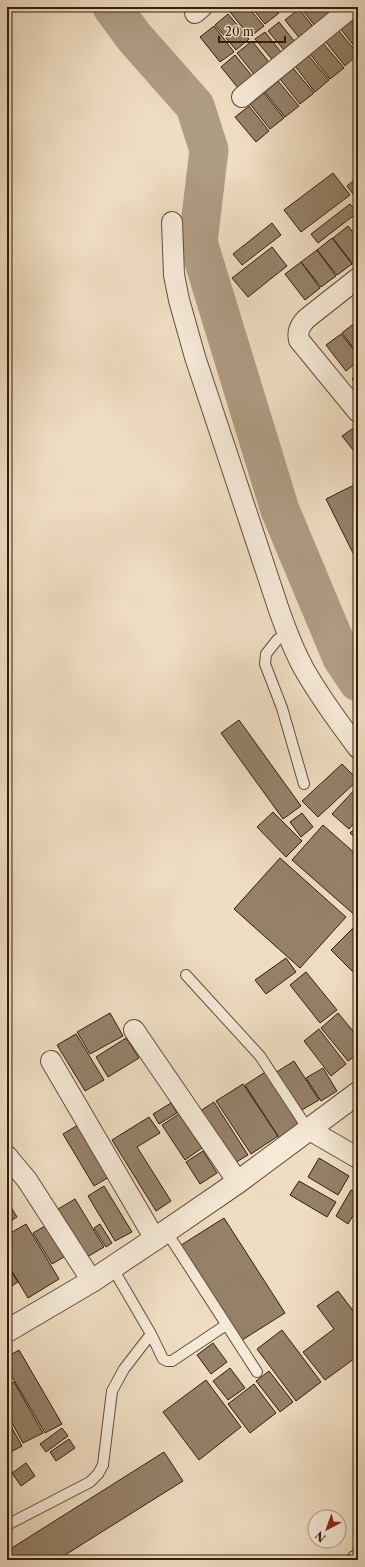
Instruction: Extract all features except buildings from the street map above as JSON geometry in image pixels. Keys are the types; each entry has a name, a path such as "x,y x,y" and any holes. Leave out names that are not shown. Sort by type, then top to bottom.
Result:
{"street":[{"path":"242,97 352,7"},
{"path":"172,222 174,275 194,356 287,633 303,668 319,694 358,748"},
{"path":"358,278 306,319 298,332 299,340 358,412"},
{"path":"134,1030 238,1182"},
{"path":"51,1061 161,1235"},
{"path":"7,1331 92,1281 161,1235 238,1182 358,1093"},
{"path":"308,1129 358,1158"},
{"path":"7,1156 27,1180 92,1281"}],"lane":[{"path":"287,633 277,640 266,654 265,664 282,708 304,784"},
{"path":"186,975 260,1056 308,1129"},
{"path":"161,1235 257,1372"},
{"path":"112,1267 151,1334 163,1358 167,1361 172,1361 226,1326"},
{"path":"7,1525 90,1482 98,1474 103,1465 112,1391 124,1369 151,1334"}],"waterway":[{"path":"112,7 134,37 195,106 209,150 198,242 280,510 342,658 358,682"}]}
